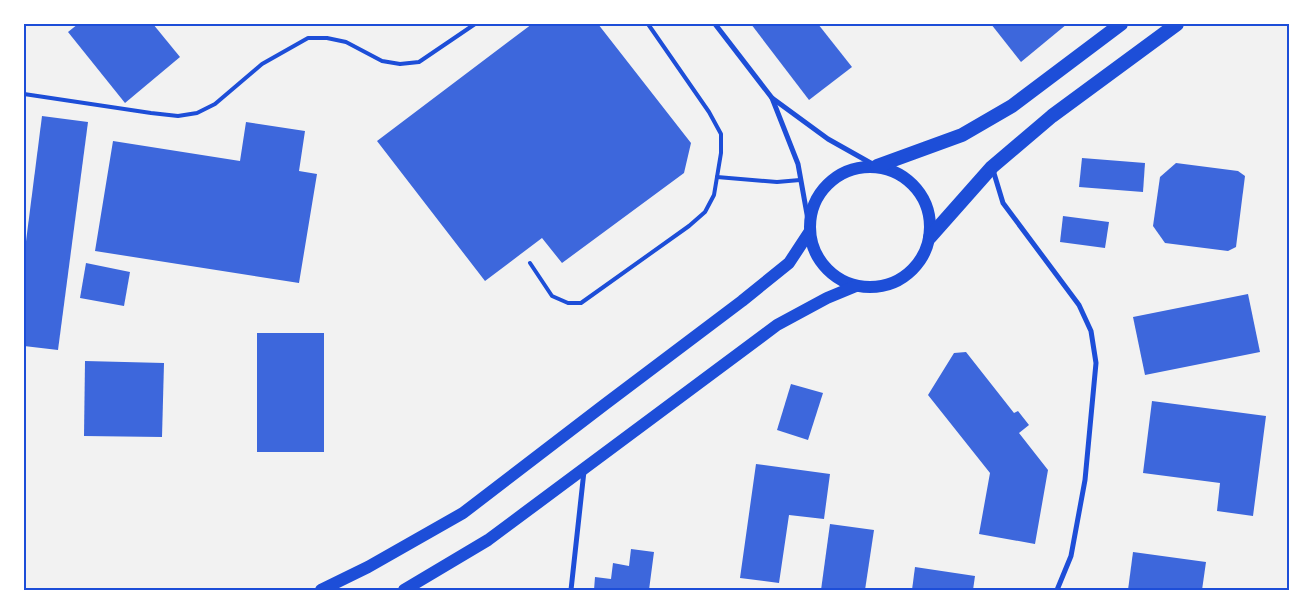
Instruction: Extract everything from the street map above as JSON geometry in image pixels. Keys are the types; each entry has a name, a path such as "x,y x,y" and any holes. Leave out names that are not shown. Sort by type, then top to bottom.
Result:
{"highway":[{"path":"877,166 962,135 1004,111 1121,24"},
{"path":"930,237 992,167 1052,116 1177,24"}],"main road":[{"path":"877,166 896,172 912,183 924,199 930,218 930,237 924,256 911,271 895,282 876,287 856,286 838,278 824,266 814,250 810,231 811,214 817,197 828,183 842,173 859,167 877,166"},
{"path":"321,590 368,567 463,513 742,301 789,263 810,231"},
{"path":"404,590 488,540 777,325 827,298 856,286"}],"street":[{"path":"715,24 772,98 798,164 810,231"},
{"path":"772,98 828,138 877,166"},
{"path":"992,167 1003,203 1079,305 1091,331 1096,364 1083,489 1071,556 1057,590"},
{"path":"572,590 584,468"}],"lane":[{"path":"24,94 178,116 197,113 215,104 262,64 308,38 327,38 346,42 382,61 400,64 419,62 475,24"},
{"path":"530,263 552,296 568,303 581,303 689,226 705,212 714,195 721,153 721,134 709,112 648,24"},
{"path":"716,177 777,182 800,180"}],"building":[{"path":"78,24 153,24 180,57 125,103 68,32"},
{"path":"532,24 598,24 691,143 684,173 562,263 542,238 485,281 377,141"},
{"path":"751,24 818,24 852,67 809,100"},
{"path":"991,24 1067,24 1021,62"},
{"path":"42,116 88,122 58,350 24,346 24,257"},
{"path":"246,122 305,131 299,171 317,174 299,283 95,251 113,141 240,161"},
{"path":"1082,158 1145,163 1143,192 1079,187"},
{"path":"1176,163 1238,171 1245,176 1236,247 1228,251 1165,243 1153,226 1160,177"},
{"path":"1063,216 1109,222 1105,248 1060,242"},
{"path":"86,263 130,272 124,306 80,298"},
{"path":"1248,294 1260,352 1145,375 1133,317"},
{"path":"257,333 324,333 324,452 257,452"},
{"path":"966,352 1014,413 1018,411 1029,425 1019,433 1048,470 1035,544 979,534 990,473 928,395 954,353"},
{"path":"85,361 164,363 162,437 84,436"},
{"path":"791,384 823,393 808,440 777,430"},
{"path":"1152,401 1266,416 1253,516 1217,511 1220,483 1143,473"},
{"path":"756,464 830,474 824,519 789,515 779,583 740,578"},
{"path":"830,524 874,530 865,590 821,590"},
{"path":"631,549 654,552 649,590 594,590 595,577 611,579 613,563 629,566"},
{"path":"1133,552 1206,562 1202,590 1128,590"},
{"path":"915,567 975,576 973,590 912,590"}]}
